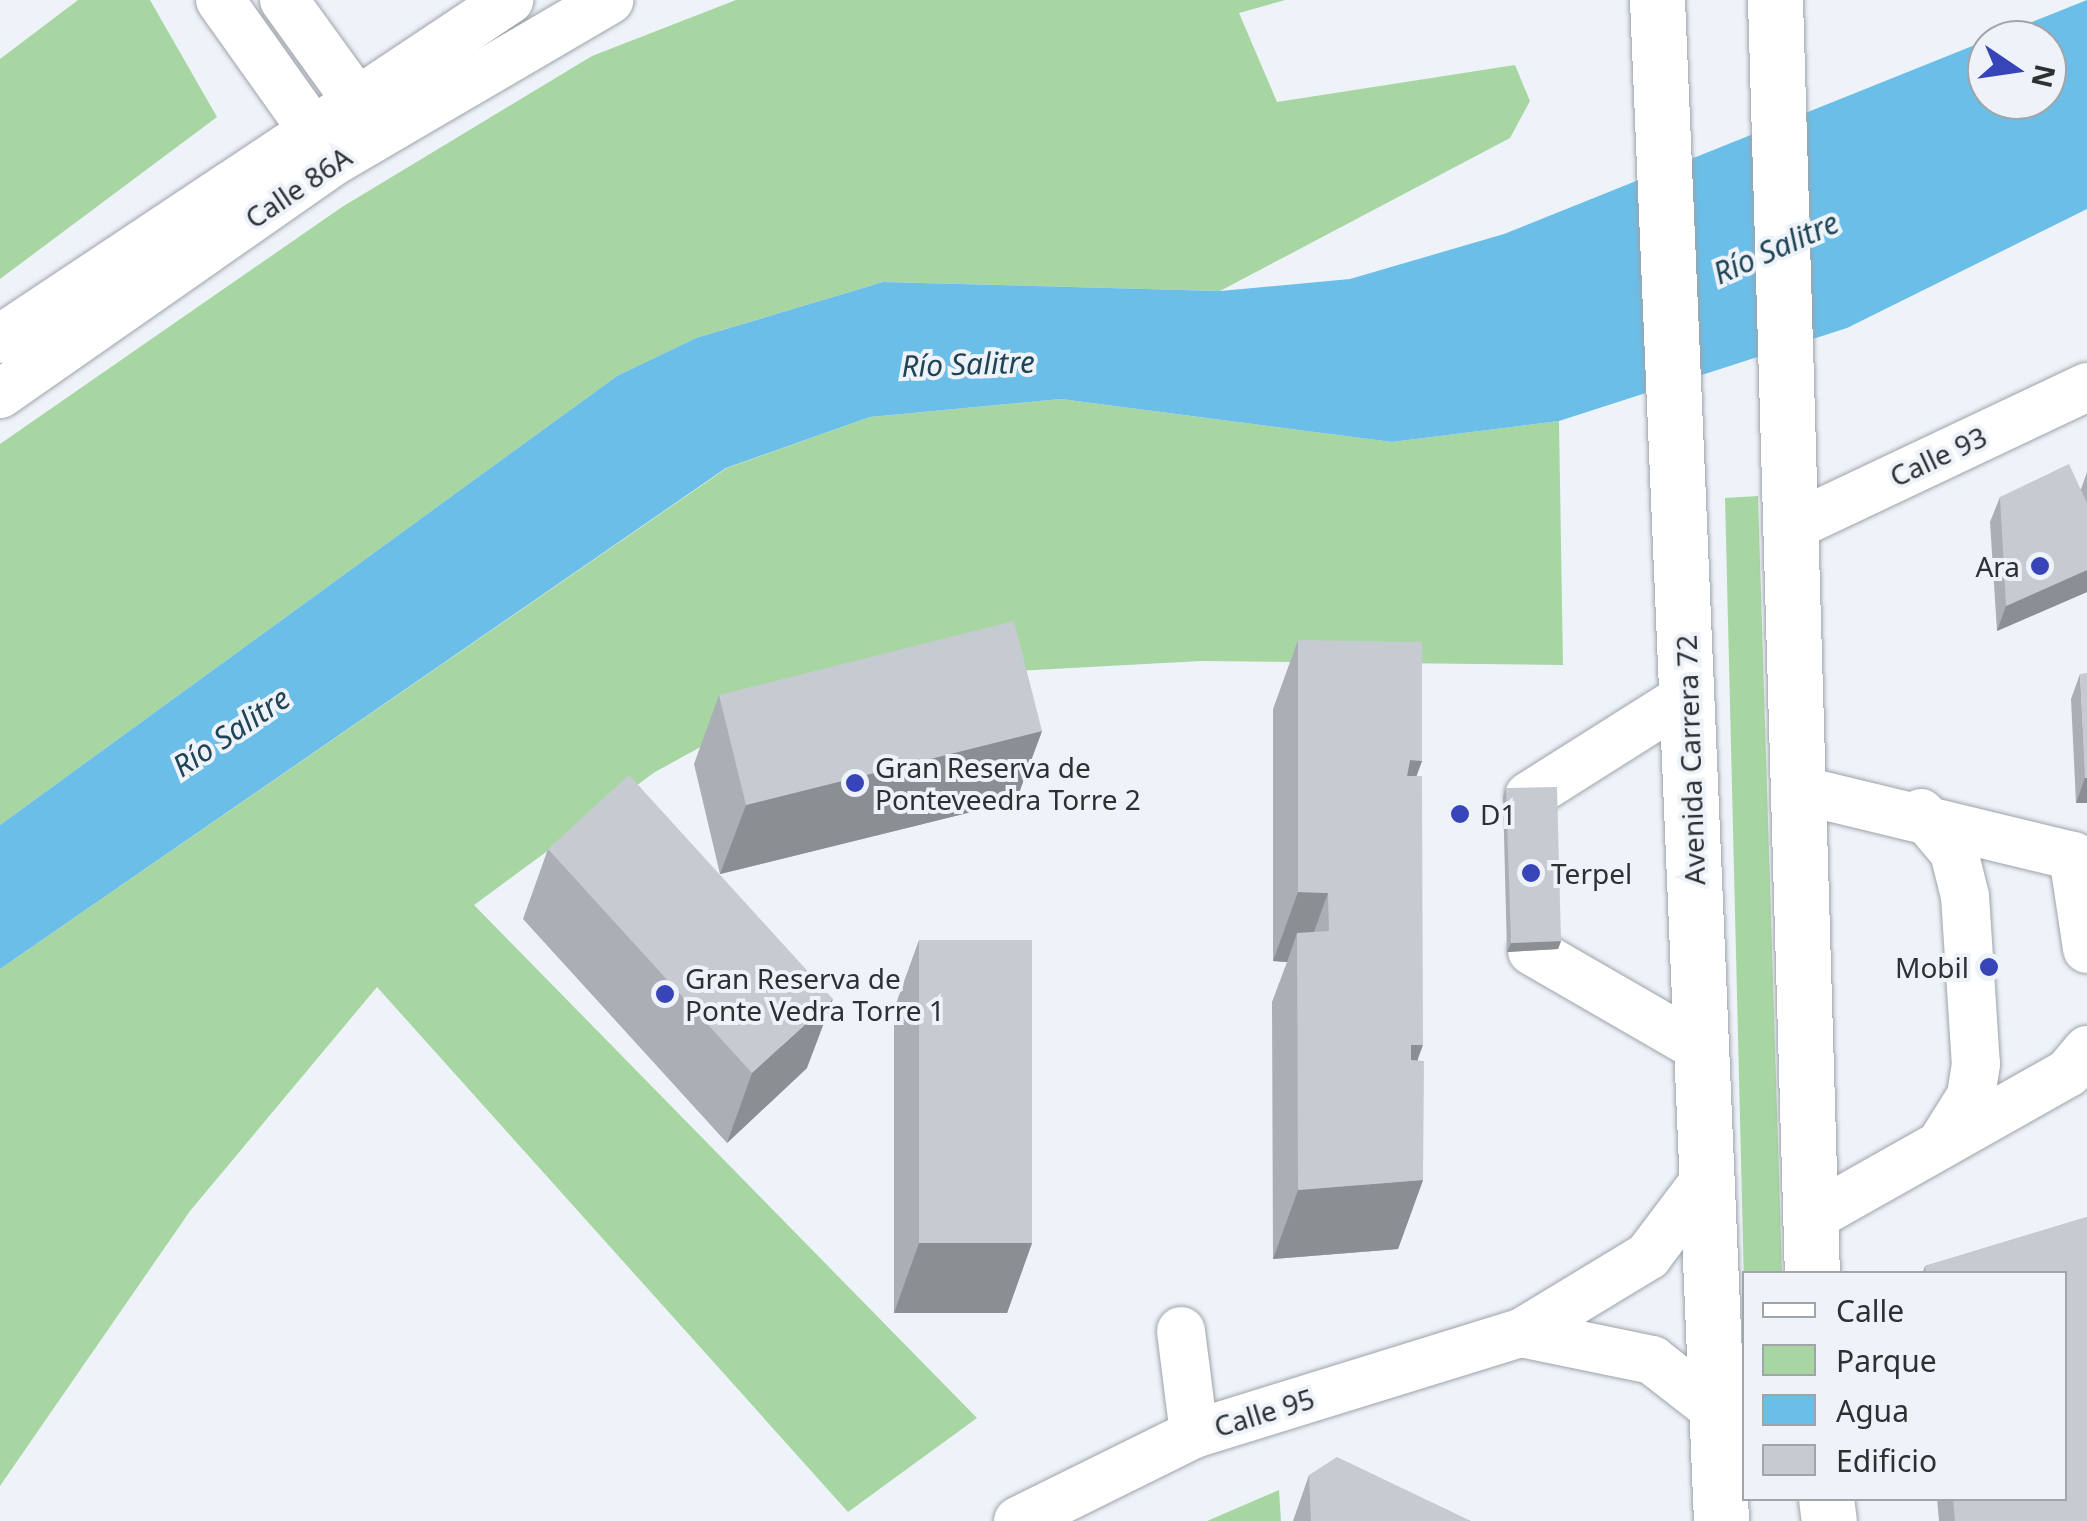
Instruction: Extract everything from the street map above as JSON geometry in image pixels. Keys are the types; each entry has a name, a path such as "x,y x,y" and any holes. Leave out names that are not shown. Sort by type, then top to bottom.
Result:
{"highway":[{"name":"Avenida Carrera 72","path":"1657,0 1721,1521"},
{"path":"1775,0 1812,1271"}],"street":[{"path":"220,0 322,144"},
{"path":"284,0 367,115"},
{"name":"Calle 86A","path":"0,339 367,115 509,0"},
{"name":"Calle 86A","path":"367,115 609,0"},
{"name":"Calle 86A","path":"0,394 322,144"},
{"name":"Calle 93","path":"1789,528 2087,387"},
{"path":"1529,796 1687,696"},
{"path":"1796,789 1921,813 2073,856 2087,950"},
{"path":"1921,813 1954,852 1966,896 1976,1064 1971,1096 1941,1144"},
{"path":"1532,951 1702,1049"},
{"path":"1809,1219 2068,1072 2087,1050"},
{"name":"Calle 95","path":"1018,1521 1194,1434 1522,1333 1648,1256 1707,1178"},
{"path":"1181,1330 1194,1434"},
{"name":"Calle 95","path":"1522,1333 1652,1360 1716,1410"}],"green space":[{"path":"78,0 150,0 217,117 0,279 0,59"},
{"path":"736,0 1285,0 1239,13 1277,102 1515,65 1530,101 1510,138 1220,291 883,282 696,338 617,376 0,825 0,444 342,207 592,56"},
{"path":"1061,399 1392,442 1559,421 1563,665 1201,661 943,675 737,727 655,772 474,905 977,1418 848,1512 377,987 190,1211 0,1486 0,969 727,468 870,417"},
{"path":"1758,496 1782,1271 1744,1271 1725,498"},
{"path":"1279,1490 1281,1521 1207,1521"}],"water":[{"name":"Río Salitre","path":"2087,0 2087,209 1847,328 1559,421 1392,442 1061,399 870,417 726,468 0,969 0,825 617,376 696,338 883,282 1220,291 1350,279 1504,234 1967,48 1967,120 2067,120 2067,20 2037,20"}],"building":[{"name":"Ara","path":"2069,464 2087,503 2087,570 2006,606 2000,497"},
{"path":"1014,621 1042,731 746,805 719,695"},
{"path":"1298,640 1422,642 1422,761 1410,760 1407,776 1422,776 1423,1045 1411,1045 1411,1060 1424,1061 1423,1180 1298,1190 1297,933 1329,931 1328,893 1298,892"},
{"path":"2087,673 2087,778 2085,778 2080,674"},
{"path":"629,775 833,999 752,1073 548,849"},
{"name":"Terpel","path":"1557,787 1561,941 1511,943 1506,788"},
{"path":"919,940 1032,940 1032,1243 919,1243"},
{"path":"2087,1217 2087,1521 1955,1521 1953,1501 2067,1501 2067,1271 1926,1271 1925,1266"},
{"path":"1337,1457 1471,1521 1311,1521 1309,1475"}],"place":[{"name":"Ara","path":"2040,566"},
{"name":"Gran Reserva de Ponteveedra Torre 2","path":"855,783"},
{"name":"D1","path":"1460,814"},
{"name":"Terpel","path":"1531,873"},
{"name":"Mobil","path":"1989,967"},
{"name":"Gran Reserva de Ponte Vedra Torre 1","path":"665,994"}]}
